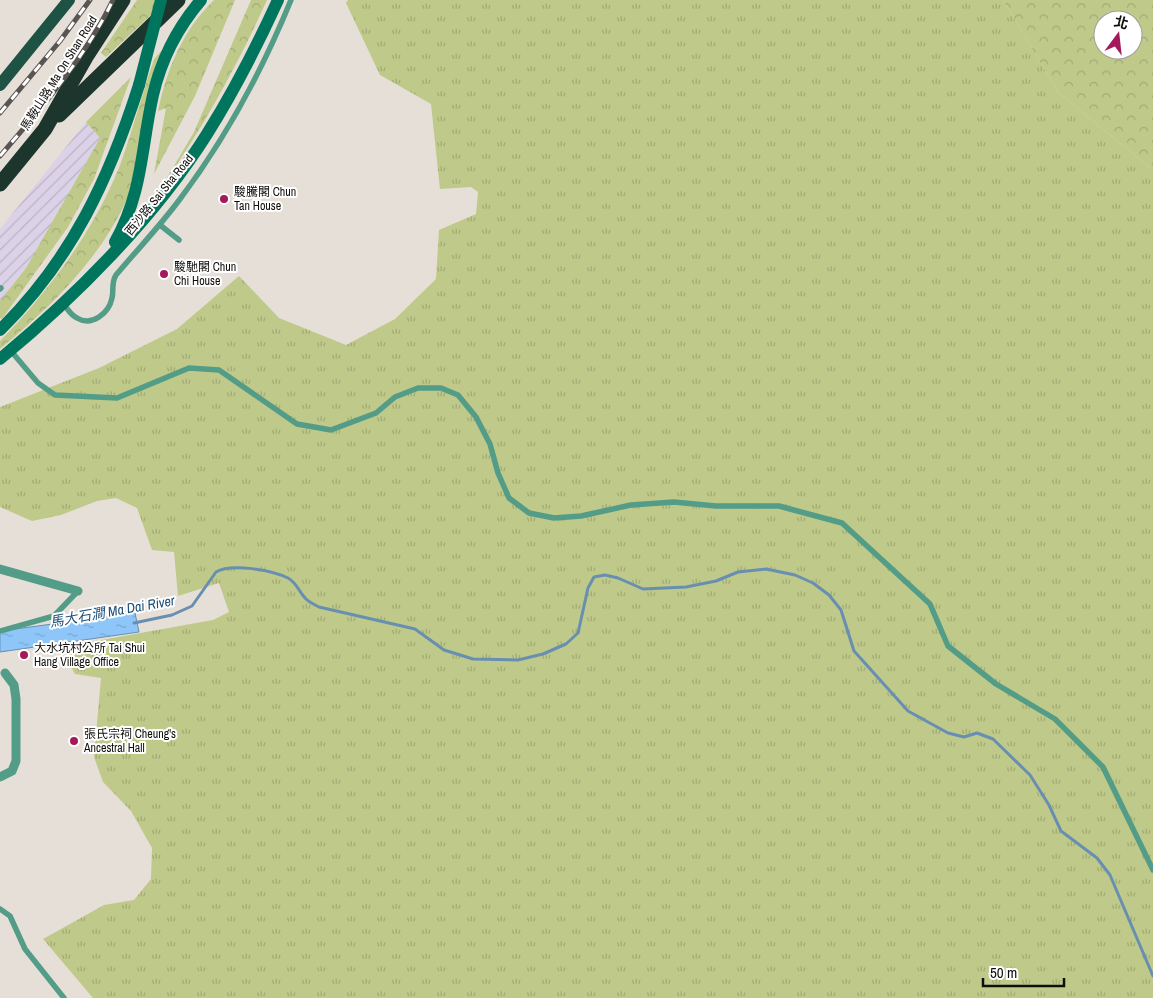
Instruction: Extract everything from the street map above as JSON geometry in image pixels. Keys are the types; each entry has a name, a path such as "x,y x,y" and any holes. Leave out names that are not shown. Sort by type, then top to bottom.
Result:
{"highway":[{"name":"馬鞍山路 Ma On Shan Road","path":"0,184 45,129 86,57 123,0"},
{"path":"45,129 170,3 184,0"}],"main road":[{"path":"0,85 69,0"},
{"path":"104,261 121,232 136,193 153,96 162,66 180,29 201,0"},
{"name":"西沙路 Sai Sha Road","path":"0,359 64,304 165,192 189,161 230,97 278,0"},
{"path":"0,330 41,284 89,212 111,166 139,84 170,3"}],"street":[{"path":"0,569 78,591"},
{"path":"0,777 12,771 16,761 16,699 14,685 6,673"}],"lane":[{"path":"64,304 80,320 90,321 100,317 111,304 113,282 116,275 160,225 200,171 236,114 267,55 291,0"},
{"path":"160,225 179,240"},
{"path":"10,350 38,383 55,395 117,398 190,368 219,370 297,424 331,430 376,413 395,397 418,388 441,388 458,395 476,417 490,444 498,473 509,498 529,513 554,518 581,516 631,505 674,502 716,506 779,506 842,523 930,604 948,646 996,684 1055,718 1103,767 1153,870"},
{"path":"0,631 54,616 78,591"},
{"path":"0,909 10,916 25,949 64,998"}],"shaded area":[{"path":"86,122 100,138 26,268 0,301 0,229"}],"green space":[{"path":"137,0 167,0 106,57 101,53"},
{"path":"214,0 235,0 195,96 154,174 166,108 158,111 166,80 177,51 193,25"},
{"path":"251,0 267,0 220,94 164,183 194,132"},
{"path":"348,0 1003,0 1058,92 1153,170 1153,998 93,998 43,939 104,905 134,900 151,879 152,848 131,811 103,782 94,757 101,678 75,674 66,658 68,646 213,620 229,612 219,583 178,596 174,552 152,550 137,508 116,498 97,501 61,515 32,521 0,507 0,407 99,368 177,329 239,276 279,318 346,345 395,319 436,279 439,230 476,214 478,192 471,187 440,189 431,104 380,75 346,3"},
{"path":"1003,0 1153,0 1153,170 1058,92"},
{"path":"163,49 129,195 118,218 90,260 57,298 0,349 0,341 53,281 84,237 120,165 154,59"},
{"path":"131,77 94,179 68,227 2,319 0,318 0,301 26,268 100,138 86,122"}],"water":[{"path":"135,613 139,632 0,652 0,631"}],"waterway":[{"name":"馬大石澗 Ma Dai River","path":"134,623 172,615 192,606 216,572 231,568 252,569 272,572 288,578 294,582 306,599 319,607 415,629 444,650 473,659 518,660 543,654 566,644 578,633 588,588 594,577 605,575 618,578 643,589 686,587 716,581 738,572 766,569 795,575 813,583 829,595 841,610 854,651 908,711 948,733 964,737 977,733 993,739 1030,775 1049,805 1061,831 1097,858 1110,875 1153,976"}],"railway":[{"path":"0,113 60,41 90,0"},
{"path":"0,156 76,62 113,0"}],"place":[{"name":"駿騰閣 Chun Tan House","path":"224,199"},
{"name":"駿馳閣 Chun Chi House","path":"164,274"},
{"name":"大水坑村公所 Tai Shui Hang Village Office","path":"24,655"},
{"name":"張氏宗祠 Cheung's Ancestral Hall","path":"74,741"}]}
